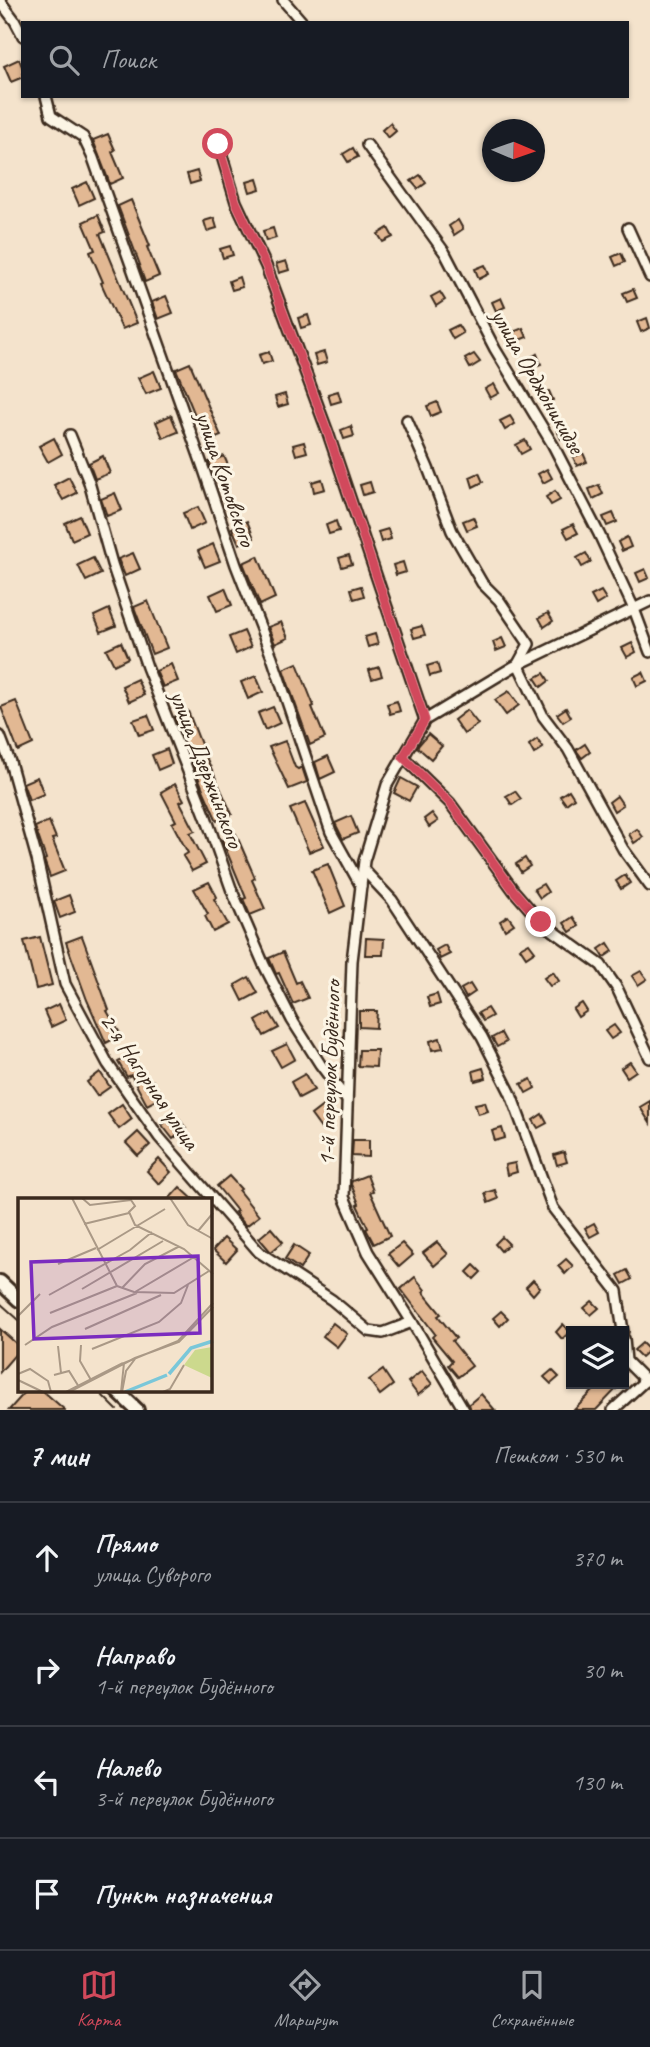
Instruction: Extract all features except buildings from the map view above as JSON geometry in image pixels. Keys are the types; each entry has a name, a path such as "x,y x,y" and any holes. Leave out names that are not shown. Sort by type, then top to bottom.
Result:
{"main road":[{"path":"0,1282 18,1299"},
{"path":"118,1392 137,1410"}],"street":[{"path":"283,0 301,21"},
{"path":"0,1 21,33"},
{"name":"улица Котовского","path":"46,98 51,116 83,137 93,158 236,565 272,657 331,832 361,886"},
{"path":"218,144 236,202 266,266 328,433 425,720 518,664 650,601"},
{"name":"улица Орджоникидзе","path":"367,145 445,253 495,349 553,444 634,608 650,652"},
{"path":"628,228 650,278"},
{"path":"407,420 452,531 482,583 499,600 529,644 518,664"},
{"name":"улица Дзержинского","path":"70,435 89,482 112,564 147,667 232,891 264,965 292,1020 347,1100"},
{"path":"518,664 543,716 568,749 624,849 650,886"},
{"name":"1-й переулок Будённого","path":"425,720 387,785 363,870 352,961 344,1197 368,1252 464,1410"},
{"name":"2-я Нагорная улица","path":"0,736 37,859 65,985 108,1063 159,1137 259,1252 332,1300 369,1331 383,1333 412,1322"},
{"path":"403,757 450,803 514,891 541,922 601,965 617,988 650,1058"},
{"path":"363,870 392,900 482,1037 510,1092 554,1208 617,1291 622,1326"},
{"path":"613,1410 648,1379 629,1363"}],"tram line":[{"path":"0,1303 18,1319"},
{"path":"99,1392 117,1410"}],"route":[{"path":"218,144 236,202 266,266 328,433 425,720 403,757 450,803 491,861 541,922"}]}
